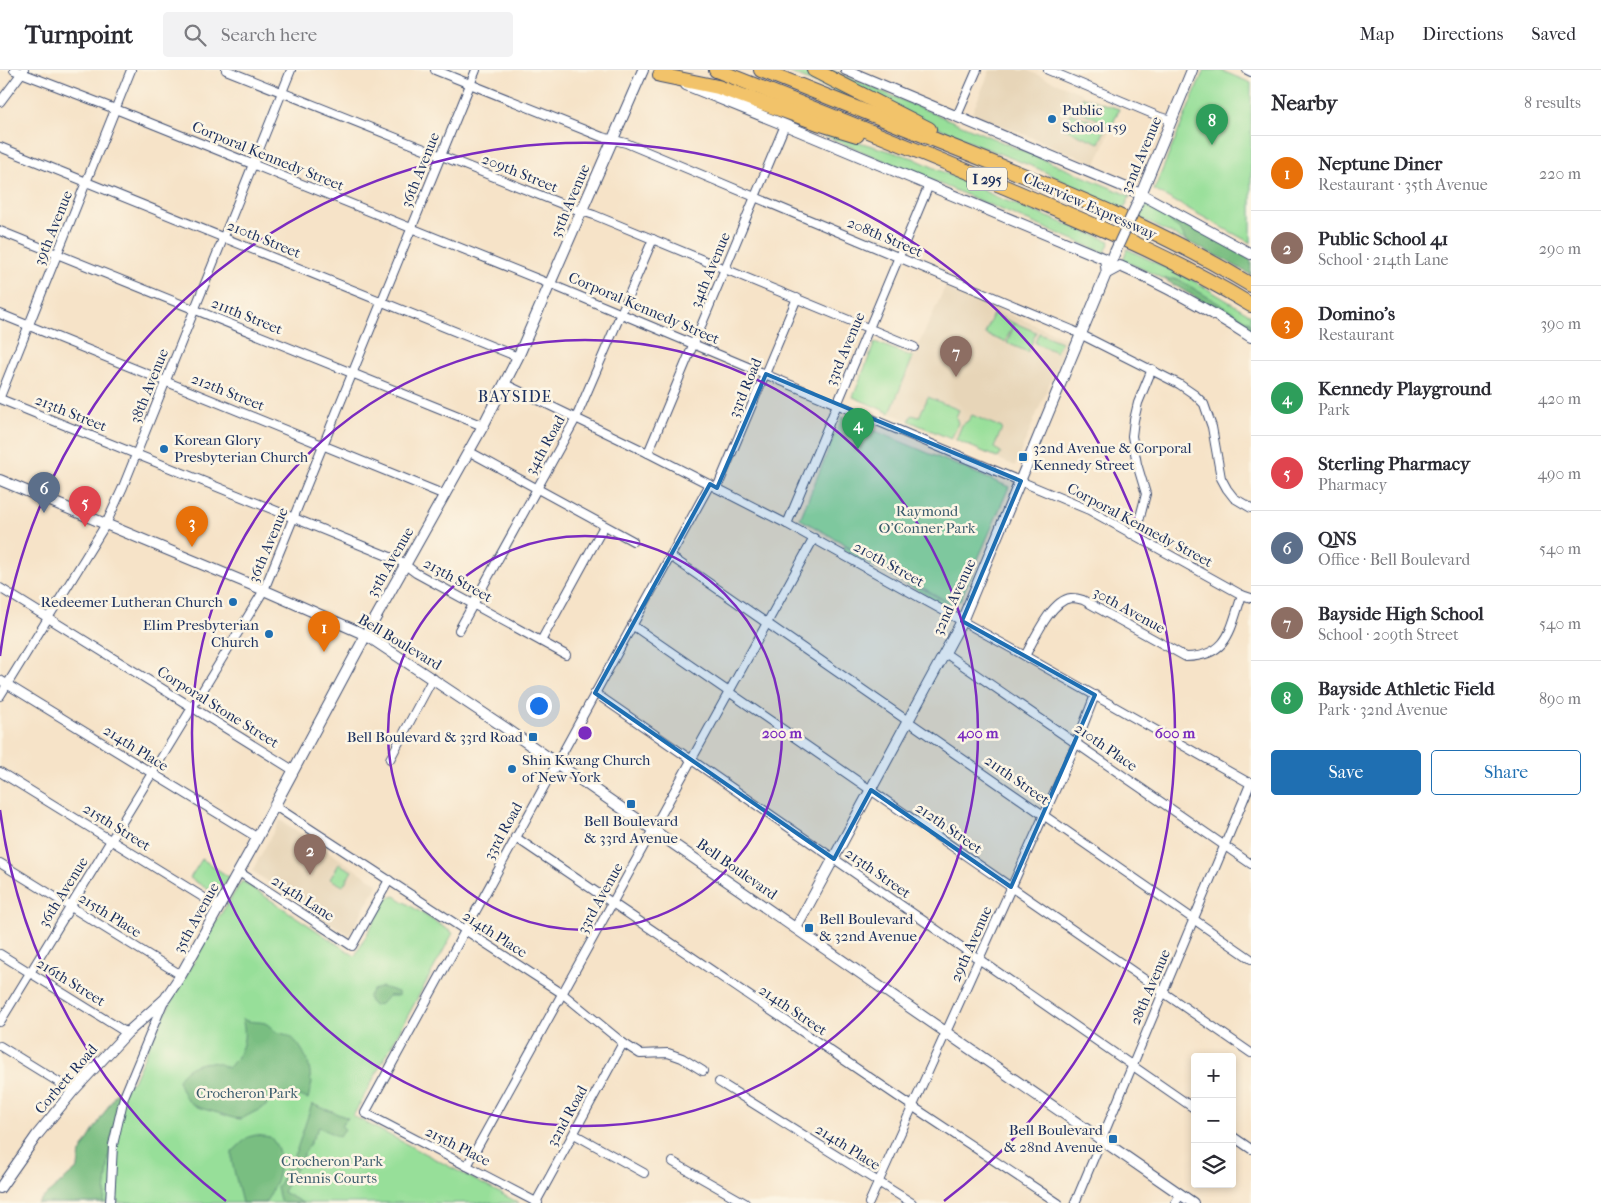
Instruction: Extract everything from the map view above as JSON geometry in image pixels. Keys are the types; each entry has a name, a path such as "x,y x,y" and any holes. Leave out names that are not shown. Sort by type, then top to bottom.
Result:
{"highway":[{"name":"Clearview Expressway","path":"716,70 956,166 1140,245 1251,305"},
{"name":"Clearview Expressway","path":"761,70 1022,175 1149,229 1251,285"},
{"path":"814,70 1022,175"},
{"path":"654,72 718,87 818,123 956,166"}],"street":[{"name":"39th Avenue","path":"0,398 131,70"},
{"name":"209th Street","path":"226,70 653,240 914,347"},
{"name":"38th Avenue","path":"0,696 106,524 137,454 292,70"},
{"name":"208th Street","path":"435,70 626,144 755,197 1081,335 1152,369 1195,394 1204,404 1212,427 1221,478 1226,489 1234,498 1251,508"},
{"name":"36th Avenue","path":"0,1022 264,590 295,518 476,70"},
{"name":"35th Avenue","path":"110,1203 114,1145 124,1097 165,999 181,975 258,838 366,635 484,426 518,356 643,70"},
{"name":"Clearview Expressway","path":"846,70 957,116 1139,198 1251,254"},
{"path":"957,116 977,70"},
{"path":"1048,70 1160,117 1172,120"},
{"name":"32nd Avenue","path":"796,928 962,621 1192,70"},
{"path":"1247,70 1251,72"},
{"name":"Corporal Kennedy Street","path":"20,71 622,313 1089,510 1242,595 1251,598"},
{"path":"0,102 20,71"},
{"path":"654,72 1105,259 1107,273 1120,266 1150,279 1207,309 1251,337"},
{"name":"34th Avenue","path":"648,453 785,125"},
{"name":"210th Street","path":"0,146 518,356"},
{"name":"33rd Avenue","path":"788,524 929,185"},
{"name":"211th Street","path":"0,231 484,426"},
{"name":"34th Road","path":"459,630 576,418 653,240"},
{"name":"33rd Road","path":"364,1114 670,556 714,486 766,374 797,298"},
{"name":"212th Street","path":"0,314 445,495"},
{"path":"1131,534 1138,522 1146,494 1137,464 1132,436 1134,420 1138,403 1152,369"},
{"name":"210th Street","path":"505,384 648,453 788,524 1251,783"},
{"name":"213th Street","path":"0,398 400,561 416,573 566,655"},
{"path":"470,452 633,541"},
{"name":"Bell Boulevard","path":"0,480 264,590 366,635 433,678 654,829 1101,1139 1178,1199 1193,1203"},
{"path":"541,641 604,526"},
{"name":"33rd Avenue","path":"468,1166 814,538"},
{"name":"211th Street","path":"670,556 1251,959"},
{"name":"Corporal Stone Street","path":"0,588 293,770"},
{"name":"30th Avenue","path":"1025,656 1051,612 1060,603 1070,598 1083,600 1186,657 1201,657 1210,654 1221,646 1230,632 1242,595"},
{"name":"212th Street","path":"632,625 1251,1053"},
{"name":"210th Place","path":"945,653 1251,864"},
{"path":"390,759 433,678"},
{"name":"214th Place","path":"0,680 258,838"},
{"name":"213th Street","path":"594,693 1191,1107"},
{"name":"29th Avenue","path":"869,1203 1076,744 1095,695"},
{"name":"215th Street","path":"0,772 219,907"},
{"name":"28th Avenue","path":"1074,1203 1251,783"},
{"name":"214th Place","path":"274,806 562,994 623,1043 640,1054 668,1053 682,1058 703,1071"},
{"name":"214th Street","path":"515,837 912,1107 1058,1203"},
{"name":"215th Place","path":"0,863 181,975"},
{"name":"214th Lane","path":"239,872 352,946 389,880"},
{"name":"216th Street","path":"0,954 127,1034"},
{"name":"Corbett Road","path":"0,1188 38,1135 73,1091 127,1034 165,999"},
{"name":"32nd Road","path":"537,1202 623,1043"},
{"path":"0,1046 73,1091"},
{"name":"214th Place","path":"719,1082 912,1203"},
{"name":"215th Place","path":"364,1114 537,1202"},
{"path":"574,1134 644,1172"},
{"path":"1236,1139 1251,1149"},
{"path":"673,1162 745,1203"}],"highlighted area":[{"path":"766,374 1021,481 962,621 1095,695 1011,887 871,790 834,859 595,693 710,484 717,488"}],"shaded area":[{"name":"Public School 159","path":"990,70 1026,70 1119,109 1096,164 972,113"},
{"path":"945,287 1068,339 1015,466 853,397 875,342 913,357"},
{"path":"280,820 378,884 349,935 252,871"}],"green space":[{"path":"783,70 803,70 881,110"},
{"path":"822,70 831,70 1130,196 1123,212 1039,169 975,144 918,118"},
{"path":"1204,70 1220,70 1251,83 1251,243 1154,190"},
{"path":"1083,97 1119,109 1112,126 1078,110"},
{"path":"747,101 835,135 913,158 999,198 1110,241 1105,253 746,103"},
{"path":"1071,113 1106,127 1099,143 1065,129"},
{"path":"1146,205 1177,221 1168,220 1180,229 1186,241 1140,218"},
{"path":"1167,219 1200,231 1251,260 1251,275 1186,241 1180,229"},
{"path":"1127,249 1196,282 1251,315 1251,330 1164,279 1123,260"},
{"path":"1164,279 1178,279 1251,323 1251,330"},
{"path":"993,314 1014,323 1005,342 985,334"},
{"path":"1015,323 1036,332 1028,352 1007,343"},
{"path":"1039,333 1061,342 1056,352 1035,343"},
{"path":"875,342 913,357 890,413 853,397"},
{"path":"928,397 959,410 956,417 958,423 951,439 909,421 912,415 919,417"},
{"path":"972,415 1002,428 994,448 1001,452 998,458 956,440 962,425"},
{"name":"Raymond O'Conner Park","path":"842,417 1009,487 960,601 950,603 800,519"},
{"path":"845,546 953,606 951,610 937,600 843,549"},
{"path":"202,859 229,877 218,896 190,878"},
{"path":"339,864 352,871 343,886 330,879"},
{"name":"Crocheron Park","path":"242,881 355,956 387,898 395,896 453,933 353,1116 519,1203 37,1203 78,1168 80,1153 118,1090 121,1091 133,1082 167,1010 219,917"},
{"path":"382,987 398,992 398,996 388,996 381,1004 374,1005 368,997 373,990"},
{"path":"242,1019 265,1023 296,1042 306,1058 310,1069 310,1080 312,1082 308,1099 300,1096 281,1095 269,1098 266,1106 241,1119 202,1109 188,1100 178,1080 181,1075 189,1068 212,1062 228,1068 240,1052 244,1039"},
{"path":"118,1090 122,1092 111,1139 104,1203 37,1203 78,1168 80,1153"},
{"path":"312,1104 348,1118 341,1126 345,1129 339,1137 319,1127 283,1192 303,1203 283,1203 280,1200 277,1188 297,1149"},
{"path":"256,1135 270,1137 276,1145 280,1161 279,1170 274,1187 265,1203 242,1203 232,1162 232,1152 248,1137"}],"place":[{"name":"Public School 159","path":"1052,119"},
{"name":"Bayside Athletic Field","path":"1212,145"},
{"name":"Bayside High School","path":"956,377"},
{"name":"Korean Glory Presbyterian Church","path":"164,449"},
{"name":"Kennedy Playground","path":"858,449"},
{"name":"32nd Avenue & Corporal Kennedy Street","path":"1023,457"},
{"name":"QNS","path":"44,513"},
{"name":"Sterling Pharmacy","path":"85,527"},
{"name":"Domino's","path":"192,547"},
{"name":"Redeemer Lutheran Church","path":"233,602"},
{"name":"Elim Presbyterian Church","path":"269,634"},
{"name":"Neptune Diner","path":"324,652"},
{"name":"Bell Boulevard & 33rd Road","path":"533,737"},
{"name":"Shin Kwang Church of New York","path":"512,769"},
{"name":"Bell Boulevard & 33rd Avenue","path":"631,804"},
{"name":"Public School 41","path":"310,875"},
{"name":"Bell Boulevard & 32nd Avenue","path":"809,928"},
{"name":"Bell Boulevard & 28nd Avenue","path":"1113,1139"}],"district":[{"name":"BAYSIDE","path":"515,396"}],"park label":[{"name":"Crocheron Park Tennis Courts","path":"332,1170"}]}
